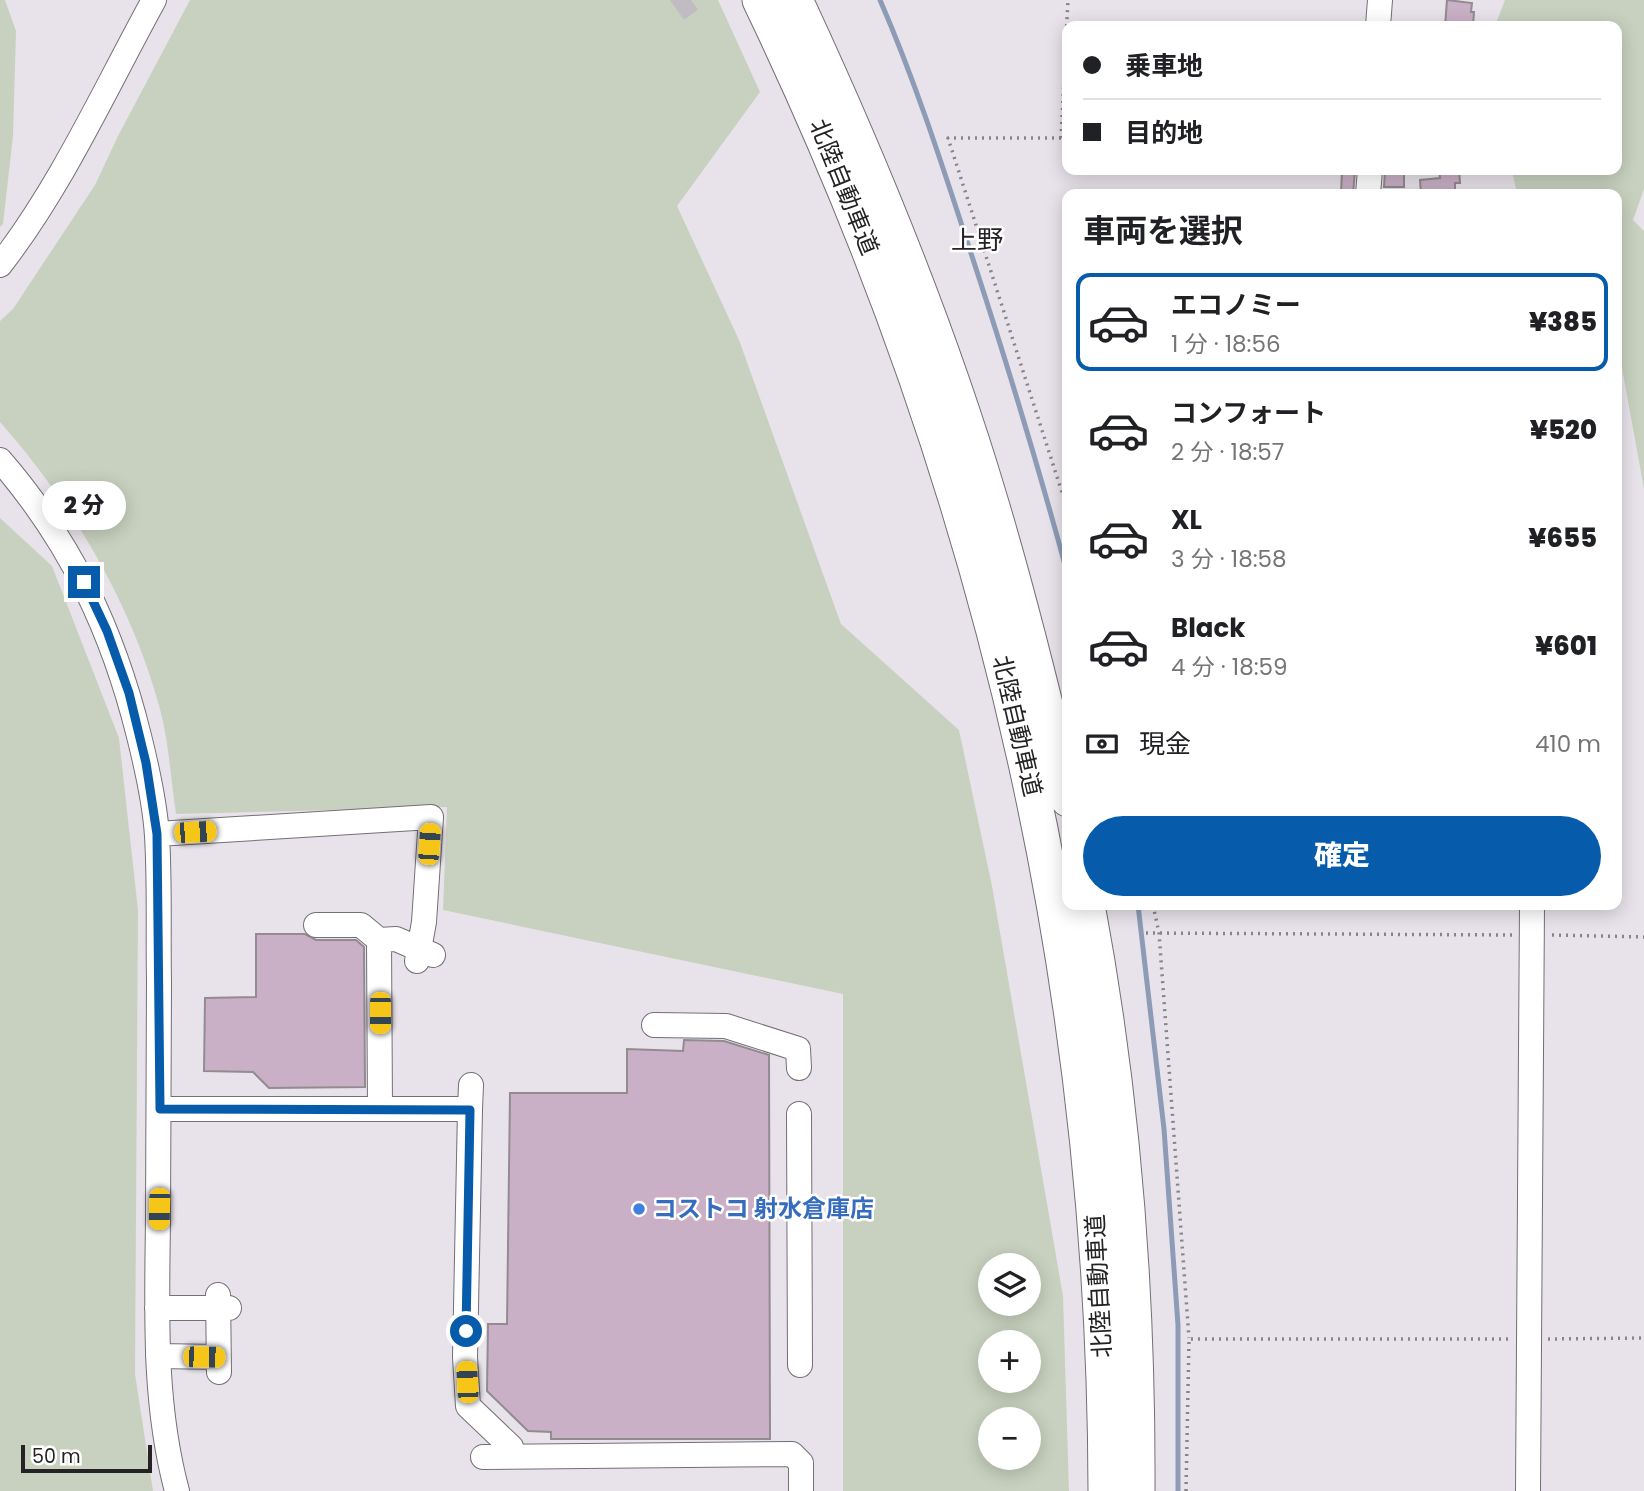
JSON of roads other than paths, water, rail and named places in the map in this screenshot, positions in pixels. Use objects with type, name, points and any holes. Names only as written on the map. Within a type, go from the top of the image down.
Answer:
[{"type":"highway","name":"北陸自動車道","points":[[760,0],[849,195],[928,405],[985,593],[1014,705],[1058,917],[1075,1026],[1096,1231],[1103,1350],[1106,1491]]},
{"type":"highway","name":"北陸自動車道","points":[[795,0],[878,183],[946,366],[989,497],[1062,774]]},
{"type":"highway","points":[[802,0],[851,107],[878,183]]},
{"type":"highway","name":"北陸自動車道","points":[[1088,910],[1105,1021],[1126,1216],[1134,1336],[1137,1491]]},
{"type":"street","points":[[0,265],[22,237],[45,200],[154,0]]},
{"type":"street","points":[[1378,21],[1380,0]]},
{"type":"street","points":[[0,460],[54,531],[84,582],[107,631],[129,693],[146,763],[157,834],[160,1109],[158,1356],[163,1424],[177,1491]]},
{"type":"street","points":[[157,834],[431,817],[423,955],[396,939],[379,940],[361,925],[316,925]]},
{"type":"street","points":[[1528,1491],[1532,910]]},
{"type":"street","points":[[379,940],[380,1109]]},
{"type":"street","points":[[654,1025],[726,1026],[797,1049],[799,1068]]},
{"type":"street","points":[[160,1109],[380,1109],[470,1097],[465,1357],[468,1406],[511,1447],[511,1456]]},
{"type":"street","points":[[799,1114],[800,1365]]},
{"type":"street","points":[[157,1308],[222,1304],[218,1364],[158,1356]]},
{"type":"street","points":[[483,1457],[792,1454],[801,1464],[801,1491]]},
{"type":"waterway","points":[[880,0],[925,116],[979,277],[1062,554]]},
{"type":"waterway","points":[[1139,910],[1164,1129],[1178,1325],[1178,1491]]},
{"type":"tunnel","points":[[677,10],[691,0]]},
{"type":"place","name":"コストコ 射水倉庫店","points":[[639,1209]]},
{"type":"district","name":"上野","points":[[977,240]]}]
